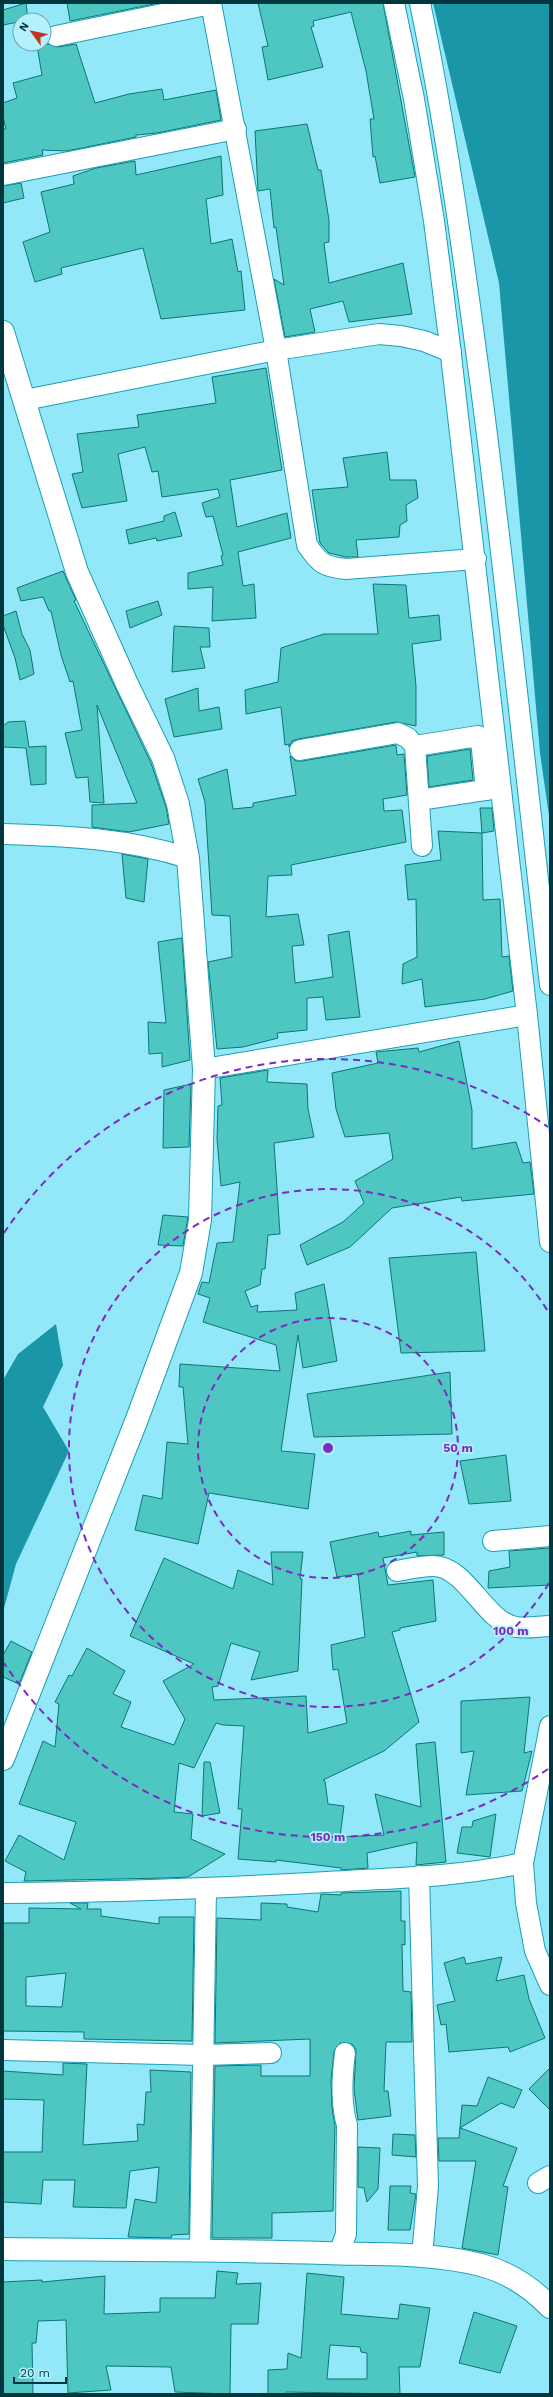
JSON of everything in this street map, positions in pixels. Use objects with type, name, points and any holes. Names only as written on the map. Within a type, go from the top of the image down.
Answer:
[{"type":"highway","points":[[3,332],[25,400],[45,474],[78,572],[127,684],[163,758],[178,804],[188,858],[204,1069],[200,1220],[191,1273],[137,1419],[3,1759]]},
{"type":"highway","points":[[3,2249],[200,2249],[422,2257],[481,2265],[505,2274],[547,2297]]},
{"type":"street","points":[[56,36],[211,4],[236,129],[276,350],[307,545],[318,561],[331,567],[346,569],[476,559]]},
{"type":"street","points":[[550,985],[499,533],[468,284],[440,98],[421,6],[395,9],[414,99],[433,214],[451,352],[476,559],[489,743],[527,1015],[550,1242]]},
{"type":"street","points":[[3,175],[236,129]]},
{"type":"street","points":[[25,400],[276,350],[379,334],[400,336],[424,341],[451,352]]},
{"type":"street","points":[[300,750],[398,733],[408,738],[415,746],[422,846]]},
{"type":"street","points":[[415,746],[473,736],[489,743]]},
{"type":"street","points":[[419,800],[496,792],[528,793]]},
{"type":"street","points":[[3,834],[90,837],[162,850],[188,858]]},
{"type":"street","points":[[204,1069],[527,1015]]},
{"type":"street","points":[[493,1541],[550,1536]]},
{"type":"street","points":[[397,1571],[434,1566],[448,1570],[458,1575],[469,1589],[500,1619],[516,1627],[550,1626]]},
{"type":"street","points":[[550,1726],[523,1863],[526,1903],[535,1951],[550,1985]]},
{"type":"street","points":[[3,1893],[206,1889],[464,1874],[523,1863]]},
{"type":"street","points":[[419,1876],[428,2186],[422,2257]]},
{"type":"street","points":[[200,2249],[202,2054],[206,1889]]},
{"type":"street","points":[[3,2050],[202,2054],[271,2053]]},
{"type":"street","points":[[338,2254],[346,2234],[347,2125],[344,2114],[342,2073],[345,2053]]},
{"type":"water","points":[[433,3],[550,3],[550,823],[540,753],[499,283]]},
{"type":"water","points":[[56,1324],[63,1365],[43,1407],[69,1451],[16,1564],[3,1612],[3,1380],[18,1354]]},
{"type":"building","points":[[26,3],[27,12],[12,12],[12,23],[3,25],[3,10]]},
{"type":"building","points":[[67,3],[159,3],[70,21]]},
{"type":"building","points":[[258,3],[383,3],[415,177],[380,183],[375,156],[373,157],[370,119],[374,119],[366,71],[351,12],[313,21],[314,26],[311,27],[323,67],[268,80],[262,47],[268,46]]},
{"type":"building","points":[[76,44],[95,103],[129,94],[162,89],[164,100],[216,90],[221,120],[157,133],[136,135],[136,137],[67,151],[42,150],[43,155],[3,163],[3,129],[6,129],[3,117],[3,103],[17,98],[13,83],[42,75],[38,52],[52,52],[52,45],[58,47]]},
{"type":"building","points":[[307,124],[318,170],[321,170],[329,220],[329,242],[324,243],[329,283],[403,263],[412,314],[349,322],[343,301],[310,309],[315,332],[285,337],[274,279],[284,285],[276,227],[274,228],[270,189],[258,191],[255,131]]},
{"type":"building","points":[[221,156],[223,195],[206,199],[211,244],[232,239],[238,272],[241,271],[245,310],[161,319],[143,248],[61,268],[62,274],[35,282],[23,242],[50,232],[41,192],[74,184],[73,176],[96,168],[135,161],[136,175]]},
{"type":"building","points":[[21,183],[24,198],[3,203],[3,186]]},
{"type":"building","points":[[266,368],[282,470],[230,480],[237,527],[287,513],[291,538],[238,552],[243,586],[254,584],[256,618],[212,621],[213,587],[188,589],[188,573],[223,565],[221,556],[223,555],[213,516],[206,517],[202,503],[220,497],[218,489],[162,497],[158,471],[152,472],[145,447],[118,454],[127,501],[82,508],[72,474],[83,472],[77,434],[139,427],[137,415],[216,403],[212,377]]},
{"type":"building","points":[[387,452],[390,480],[416,480],[418,498],[406,505],[407,521],[400,525],[399,537],[356,540],[358,557],[346,557],[329,553],[320,543],[312,490],[348,487],[343,458]]},
{"type":"building","points":[[175,512],[182,536],[157,541],[156,538],[129,544],[126,530],[164,521],[164,516]]},
{"type":"building","points":[[63,571],[76,600],[74,601],[151,763],[166,807],[169,824],[129,832],[92,827],[92,805],[137,803],[97,705],[104,803],[90,802],[88,777],[76,778],[65,733],[82,730],[73,681],[70,682],[61,655],[51,611],[49,611],[43,597],[21,601],[17,588]]},
{"type":"building","points":[[373,584],[406,585],[409,618],[439,615],[441,640],[412,644],[416,686],[416,726],[396,722],[298,739],[292,741],[289,747],[289,744],[285,745],[281,707],[246,714],[245,690],[278,682],[281,648],[324,634],[378,634]]},
{"type":"building","points":[[158,601],[162,615],[130,628],[126,611]]},
{"type":"building","points":[[16,611],[22,634],[30,650],[34,674],[20,680],[15,658],[3,625],[3,616]]},
{"type":"building","points":[[174,626],[209,628],[210,647],[200,647],[205,668],[172,672]]},
{"type":"building","points":[[198,688],[199,711],[219,707],[222,729],[174,737],[165,699]]},
{"type":"building","points":[[25,721],[29,747],[46,746],[46,784],[31,785],[26,748],[3,747],[3,726],[8,722]]},
{"type":"building","points":[[396,745],[397,755],[404,754],[407,795],[383,799],[384,811],[402,810],[406,842],[291,865],[292,875],[268,876],[266,917],[298,914],[304,945],[292,946],[295,983],[333,977],[328,935],[349,931],[360,1017],[326,1020],[323,997],[307,998],[307,1030],[277,1033],[278,1038],[243,1047],[217,1049],[208,962],[232,957],[230,916],[212,915],[205,802],[198,779],[227,769],[233,809],[253,807],[253,803],[296,795],[290,756],[296,761],[302,761]]},
{"type":"building","points":[[470,749],[473,780],[429,787],[427,756]]},
{"type":"building","points":[[480,808],[492,808],[494,831],[482,833]]},
{"type":"building","points":[[438,831],[482,833],[483,900],[500,899],[502,957],[509,956],[513,991],[485,999],[425,1007],[422,979],[402,984],[403,964],[417,957],[416,899],[408,900],[405,865],[441,860]]},
{"type":"building","points":[[122,854],[148,859],[144,902],[126,898]]},
{"type":"building","points":[[182,938],[190,1060],[162,1067],[162,1053],[149,1054],[148,1022],[166,1023],[158,942]]},
{"type":"building","points":[[459,1041],[472,1110],[472,1149],[516,1142],[523,1163],[530,1162],[534,1194],[462,1201],[461,1197],[392,1208],[350,1247],[307,1265],[300,1245],[343,1222],[364,1203],[355,1181],[393,1159],[389,1133],[345,1137],[336,1109],[332,1073],[378,1063],[376,1052],[418,1048],[419,1052]]},
{"type":"building","points":[[268,1070],[267,1082],[307,1084],[308,1109],[314,1137],[274,1143],[280,1234],[268,1235],[265,1269],[262,1269],[260,1285],[245,1291],[251,1307],[258,1305],[257,1312],[297,1310],[295,1293],[324,1284],[337,1361],[303,1368],[298,1335],[281,1451],[315,1454],[308,1509],[209,1493],[198,1544],[135,1530],[143,1495],[162,1499],[167,1442],[188,1444],[183,1387],[179,1387],[180,1364],[280,1371],[276,1345],[203,1322],[210,1298],[198,1294],[202,1282],[209,1283],[217,1243],[233,1242],[240,1182],[221,1186],[217,1139],[218,1106],[222,1105],[220,1078]]},
{"type":"building","points":[[191,1084],[189,1147],[163,1148],[164,1090]]},
{"type":"building","points":[[163,1215],[188,1217],[183,1246],[158,1245]]},
{"type":"building","points":[[476,1252],[485,1351],[401,1353],[389,1258]]},
{"type":"building","points":[[450,1372],[452,1434],[314,1437],[307,1394]]},
{"type":"building","points":[[506,1455],[511,1501],[469,1504],[460,1461]]},
{"type":"building","points":[[411,1531],[411,1535],[444,1532],[444,1555],[417,1556],[417,1552],[383,1558],[388,1585],[433,1580],[436,1621],[400,1628],[400,1630],[392,1632],[419,1722],[384,1751],[323,1780],[325,1781],[328,1804],[344,1806],[340,1837],[384,1835],[375,1794],[421,1807],[416,1744],[435,1742],[446,1862],[416,1865],[417,1842],[367,1853],[368,1868],[341,1870],[341,1868],[276,1860],[276,1862],[238,1859],[242,1809],[238,1809],[244,1726],[223,1725],[216,1723],[194,1768],[179,1763],[174,1812],[193,1814],[191,1839],[225,1854],[188,1877],[165,1878],[24,1881],[26,1872],[5,1861],[19,1835],[64,1860],[76,1822],[19,1804],[43,1741],[55,1747],[59,1704],[55,1702],[69,1675],[72,1676],[87,1648],[125,1671],[113,1694],[131,1702],[121,1727],[174,1745],[185,1719],[163,1681],[194,1664],[130,1636],[164,1558],[233,1589],[238,1570],[273,1585],[271,1552],[303,1552],[300,1579],[302,1579],[298,1671],[251,1680],[260,1652],[231,1643],[218,1686],[212,1687],[214,1700],[306,1696],[308,1733],[347,1723],[338,1669],[333,1670],[331,1645],[365,1637],[358,1574],[337,1577],[330,1542],[378,1532],[379,1537]]},
{"type":"building","points":[[550,1548],[550,1585],[488,1588],[489,1571],[510,1567],[509,1551]]},
{"type":"building","points":[[11,1641],[32,1652],[19,1684],[3,1677],[3,1655]]},
{"type":"building","points":[[530,1697],[524,1753],[532,1751],[522,1791],[466,1795],[474,1751],[461,1753],[461,1701]]},
{"type":"building","points":[[204,1762],[210,1762],[220,1813],[202,1816]]},
{"type":"building","points":[[496,1814],[490,1857],[457,1853],[462,1827],[472,1827],[473,1821]]},
{"type":"building","points":[[401,1891],[401,1921],[405,1921],[405,1945],[402,1944],[403,1991],[411,1992],[412,2042],[386,2042],[384,2091],[388,2091],[391,2116],[358,2120],[354,2089],[356,2049],[352,2044],[340,2043],[334,2052],[331,2080],[332,2108],[335,2126],[333,2211],[272,2213],[272,2238],[212,2238],[215,2066],[261,2065],[261,2076],[310,2076],[310,2039],[215,2043],[217,1918],[261,1920],[261,1903],[287,1904],[287,1907],[318,1912],[321,1894],[341,1895],[341,1893]]},
{"type":"building","points":[[70,1903],[88,1903],[87,1909],[101,1909],[101,1916],[159,1924],[159,1917],[194,1917],[192,2041],[84,2039],[84,2032],[3,2031],[3,1923],[29,1923],[29,1908],[81,1909]],"holes":[[[66,1973],[62,2007],[26,2006],[26,1977]]]},
{"type":"building","points":[[464,1957],[466,1964],[502,1957],[496,1981],[524,1975],[529,1999],[545,2038],[510,2052],[508,2047],[449,2052],[446,2024],[441,2025],[437,2005],[455,2001],[444,1963]]},
{"type":"building","points":[[63,2063],[87,2064],[83,2145],[138,2141],[137,2124],[144,2125],[146,2092],[151,2092],[150,2070],[191,2072],[189,2234],[172,2235],[171,2238],[128,2237],[135,2199],[156,2203],[159,2167],[130,2171],[126,2208],[73,2207],[75,2180],[43,2180],[41,2204],[3,2202],[3,2152],[42,2152],[44,2100],[3,2099],[3,2071],[63,2075]]},
{"type":"building","points":[[550,2068],[550,2110],[529,2089]]},
{"type":"building","points":[[488,2077],[522,2090],[514,2108],[501,2103],[460,2128],[517,2148],[503,2186],[508,2187],[498,2255],[462,2248],[476,2161],[439,2161],[438,2138],[459,2138],[462,2105],[477,2106]]},
{"type":"building","points":[[393,2134],[415,2135],[416,2157],[392,2155]]},
{"type":"building","points":[[358,2147],[380,2148],[378,2189],[367,2202],[364,2188],[358,2187]]},
{"type":"building","points":[[390,2186],[411,2186],[410,2193],[416,2194],[410,2230],[388,2230]]},
{"type":"building","points":[[217,2271],[238,2273],[236,2284],[261,2283],[258,2324],[231,2324],[230,2394],[175,2392],[171,2367],[106,2366],[111,2390],[68,2393],[66,2320],[38,2321],[36,2343],[32,2343],[33,2394],[3,2394],[3,2282],[42,2280],[42,2282],[105,2276],[104,2314],[160,2312],[160,2298],[215,2298]]},
{"type":"building","points":[[307,2273],[344,2277],[341,2314],[398,2319],[400,2304],[430,2308],[420,2367],[399,2367],[400,2394],[286,2392],[286,2394],[268,2394],[268,2370],[287,2369],[288,2353],[301,2358]],"holes":[[[330,2345],[360,2347],[361,2352],[367,2353],[367,2379],[327,2379]]]},
{"type":"building","points":[[474,2312],[517,2326],[500,2373],[459,2363]]}]
